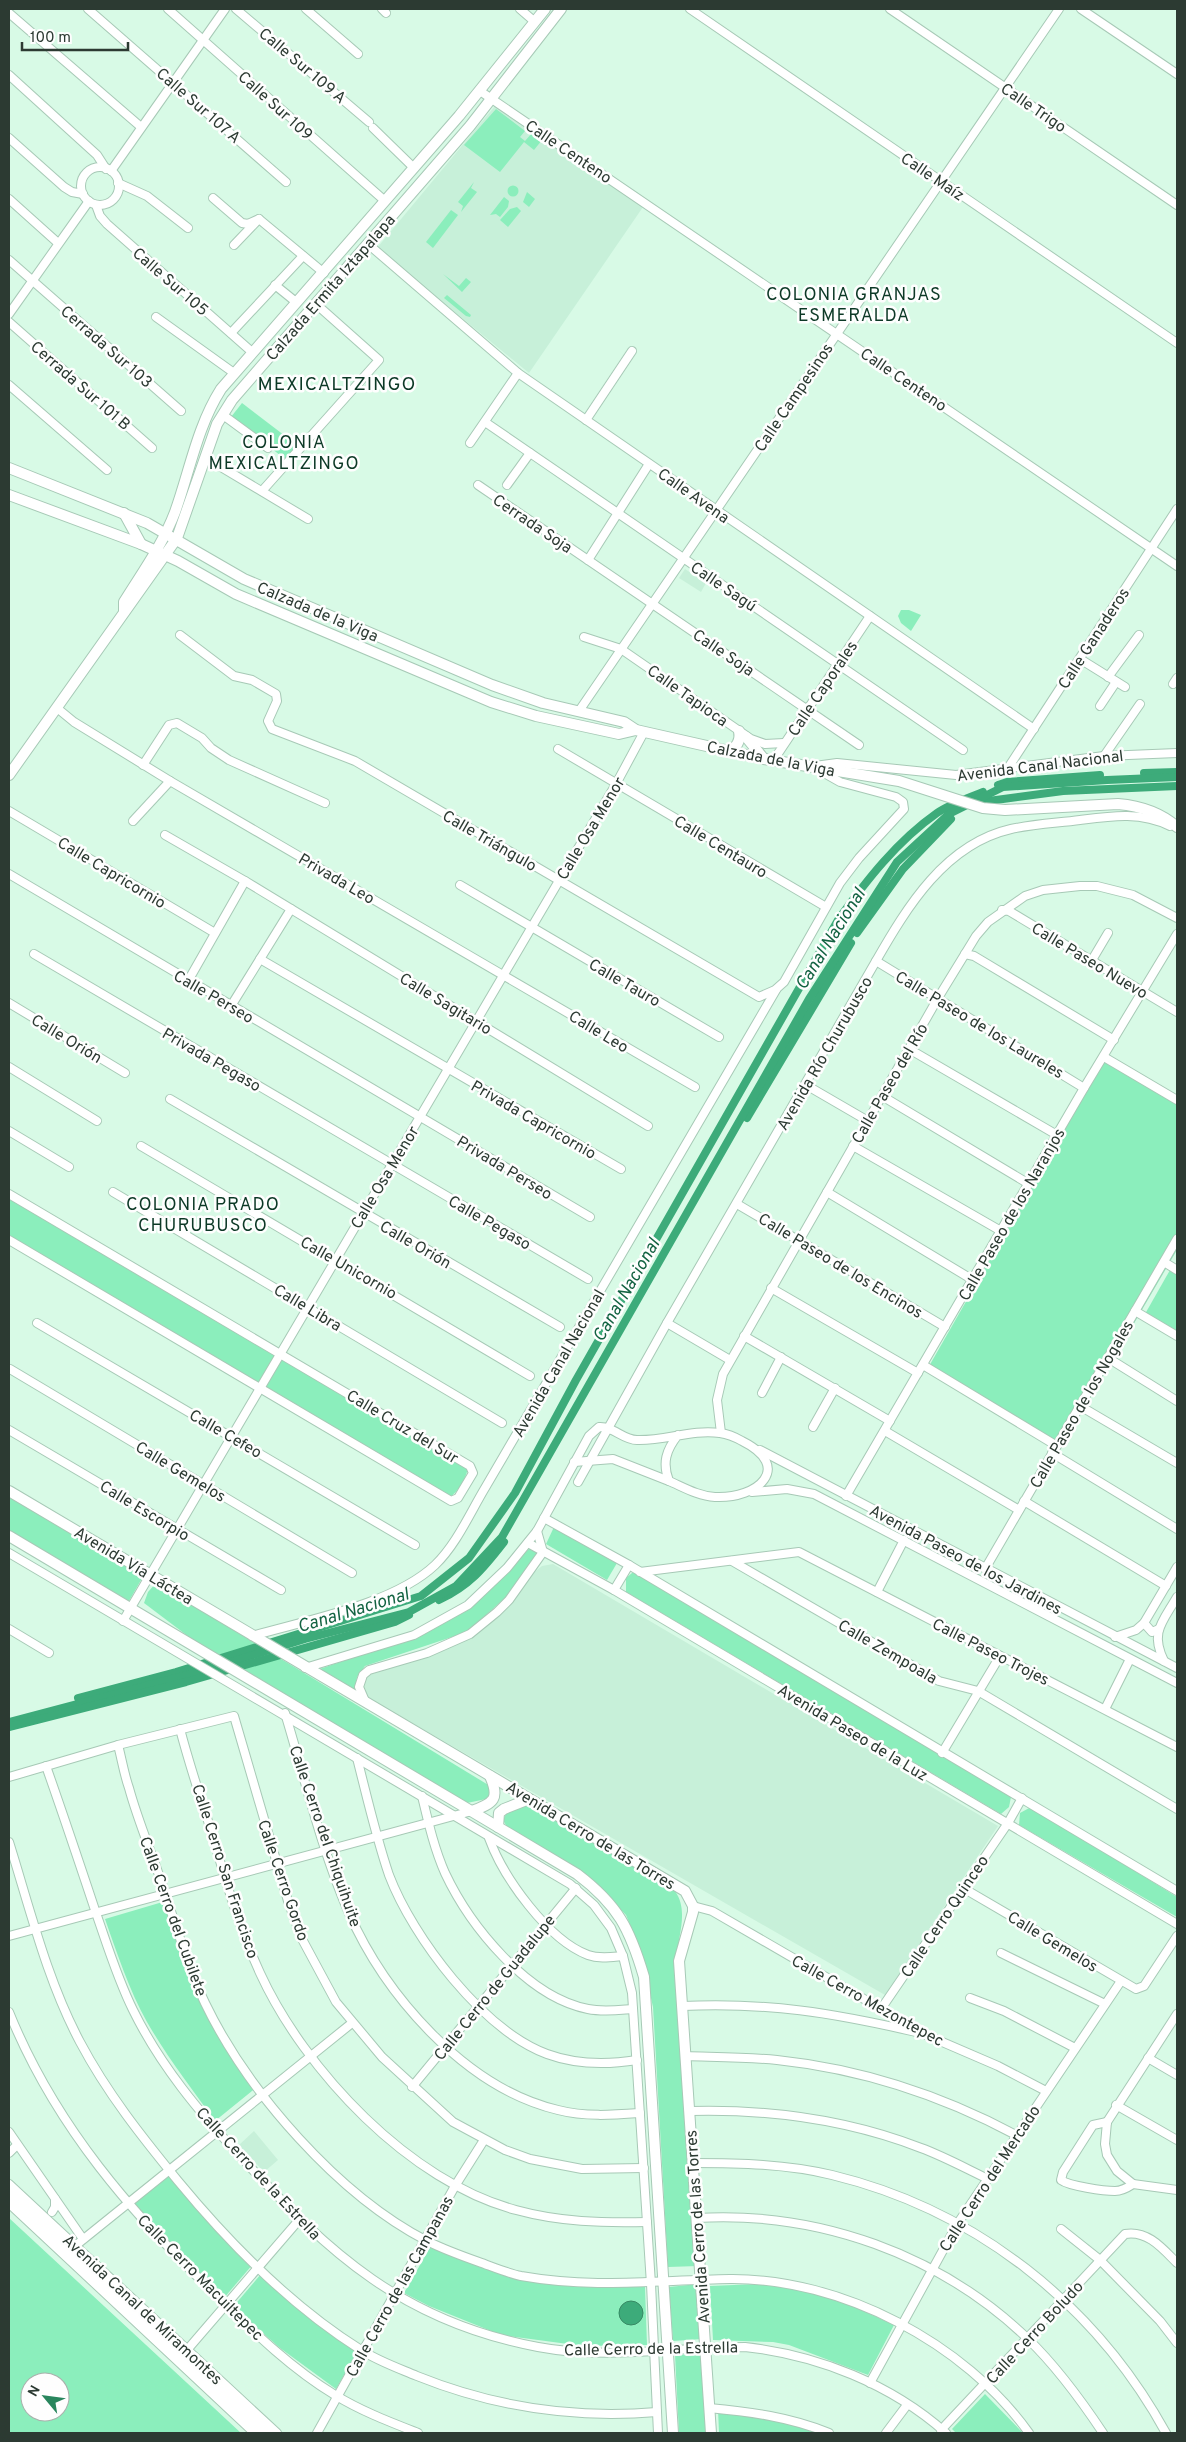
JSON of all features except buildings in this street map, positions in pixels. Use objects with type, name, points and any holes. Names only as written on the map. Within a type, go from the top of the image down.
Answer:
[{"type":"main road","name":"Calzada Ermita Iztapalapa","points":[[161,553],[166,532],[209,409],[252,352],[459,116],[545,9]]},
{"type":"main road","name":"Calzada Ermita Iztapalapa","points":[[9,774],[123,615],[161,553],[177,538],[223,415],[232,400],[470,126],[561,9]]},
{"type":"main road","points":[[501,65],[512,73]]},
{"type":"main road","points":[[459,116],[470,126]]},
{"type":"main road","name":"Calzada de la Viga","points":[[9,468],[124,513],[166,532],[244,579],[295,602],[492,685],[530,699],[624,722],[640,731],[727,751],[768,760],[882,777],[906,783],[973,806],[1005,810],[1118,804],[1136,805],[1167,818],[1177,828]]},
{"type":"main road","name":"Calzada de la Viga","points":[[9,494],[161,553],[236,594],[512,710],[619,734],[640,731]]},
{"type":"main road","points":[[174,512],[179,518],[187,515]]},
{"type":"main road","points":[[124,513],[140,544]]},
{"type":"main road","points":[[288,617],[295,602]]},
{"type":"main road","points":[[727,751],[734,748],[743,734],[768,760]]},
{"type":"main road","name":"Avenida Vía Láctea","points":[[9,1491],[255,1638]]},
{"type":"main road","points":[[9,1536],[498,1826],[589,1883],[622,1917],[636,1950],[644,1977],[673,2433]]},
{"type":"main road","name":"Avenida Cerro de las Torres","points":[[255,1638],[685,1891],[693,1906],[693,1912],[680,1961],[682,2006],[711,2433]]},
{"type":"main road","points":[[472,1811],[491,1803],[495,1797],[495,1788],[490,1776]]},
{"type":"main road","points":[[498,1826],[499,1813],[504,1808],[529,1799]]},
{"type":"main road","name":"Avenida Canal de Miramontes","points":[[9,2192],[267,2433]]},
{"type":"main road","name":"Avenida Canal de Miramontes","points":[[9,2202],[256,2433]]},
{"type":"street","name":"Calle Sur 107 A","points":[[88,9],[286,182]]},
{"type":"street","name":"Calle Sur 109","points":[[168,9],[385,202]]},
{"type":"street","points":[[109,170],[225,9]]},
{"type":"street","name":"Calle Sur 109 A","points":[[236,9],[371,125],[414,168]]},
{"type":"street","points":[[306,9],[358,54]]},
{"type":"street","points":[[520,9],[535,22]]},
{"type":"street","name":"Calle Maíz","points":[[690,9],[1177,343]]},
{"type":"street","name":"Calle Trigo","points":[[890,9],[1177,205]]},
{"type":"street","name":"Calle Campesinos","points":[[579,711],[1059,9]]},
{"type":"street","points":[[1081,9],[1177,74]]},
{"type":"street","points":[[9,12],[141,127]]},
{"type":"street","points":[[9,75],[97,155],[118,183],[147,196],[188,228]]},
{"type":"street","name":"Calle Centeno","points":[[480,91],[1177,566]]},
{"type":"street","points":[[9,138],[64,187],[72,192],[83,194],[92,203],[103,205],[115,197],[118,183]]},
{"type":"street","points":[[83,194],[82,180],[86,173],[99,168],[109,170]]},
{"type":"street","points":[[213,198],[242,222],[248,224],[259,219]]},
{"type":"street","points":[[9,199],[58,243]]},
{"type":"street","points":[[9,314],[58,243],[92,203]]},
{"type":"street","name":"Calle Sur 105","points":[[92,203],[107,224],[252,352]]},
{"type":"street","points":[[234,245],[259,219]]},
{"type":"street","points":[[259,219],[324,272]]},
{"type":"street","name":"Calle Avena","points":[[368,244],[518,374],[1034,729]]},
{"type":"street","points":[[230,333],[303,256]]},
{"type":"street","name":"Cerrada Sur 103","points":[[9,260],[181,411]]},
{"type":"street","points":[[276,285],[296,302]]},
{"type":"street","points":[[262,491],[379,360],[316,304]]},
{"type":"street","points":[[156,317],[234,374]]},
{"type":"street","name":"Cerrada Sur 101 B","points":[[9,322],[152,448]]},
{"type":"street","points":[[586,420],[632,351]]},
{"type":"street","points":[[470,443],[518,374]]},
{"type":"street","points":[[9,385],[107,470]]},
{"type":"street","points":[[223,415],[268,448]]},
{"type":"street","name":"Calle Sagú","points":[[485,422],[963,750]]},
{"type":"street","points":[[508,485],[530,453]]},
{"type":"street","points":[[206,458],[308,519]]},
{"type":"street","points":[[588,560],[649,464]]},
{"type":"street","name":"Cerrada Soja","points":[[478,485],[588,560]]},
{"type":"street","name":"Calle Ganaderos","points":[[1008,768],[1177,508]]},
{"type":"street","name":"Calle Soja","points":[[588,560],[859,744]]},
{"type":"street","name":"Calle Caporales","points":[[768,760],[784,743],[870,616]]},
{"type":"street","name":"Calle Triángulo","points":[[180,635],[234,676],[252,680],[276,694],[277,701],[268,720],[268,725],[272,730],[355,761],[759,997],[777,988]]},
{"type":"street","points":[[1108,677],[1139,635]]},
{"type":"street","name":"Calle Tapioca","points":[[584,637],[621,649],[743,734],[766,744],[784,743]]},
{"type":"street","points":[[1080,659],[1125,688]]},
{"type":"street","points":[[1100,706],[1116,682]]},
{"type":"street","points":[[1104,756],[1140,704]]},
{"type":"street","name":"Privada Leo","points":[[57,708],[74,722],[143,765],[504,974]]},
{"type":"street","points":[[143,765],[168,725],[178,724],[202,738],[211,748],[229,760],[325,803]]},
{"type":"street","name":"Calle Osa Menor","points":[[123,1621],[616,784],[640,731]]},
{"type":"street","name":"Calle Centauro","points":[[558,750],[826,908]]},
{"type":"street","name":"Avenida Canal Nacional","points":[[813,767],[838,763],[956,775],[1104,756],[1177,753]]},
{"type":"street","name":"Avenida Canal Nacional","points":[[255,1638],[384,1597],[412,1584],[436,1564],[458,1533],[777,988],[788,976],[826,908],[859,858],[902,813],[904,807],[901,800],[840,782],[813,767]]},
{"type":"street","points":[[133,821],[170,781]]},
{"type":"street","name":"Calle Capricornio","points":[[9,811],[215,933]]},
{"type":"street","name":"Avenida Río Churubusco","points":[[578,1482],[667,1322],[806,1085],[898,922],[928,884],[951,860],[982,839],[1011,829],[1111,816],[1144,816],[1177,828]]},
{"type":"street","name":"Calle Sagitario","points":[[164,835],[245,881],[648,1126]]},
{"type":"street","name":"Calle Perseo","points":[[9,874],[420,1116]]},
{"type":"street","points":[[188,981],[245,881]]},
{"type":"street","name":"Calle Tauro","points":[[460,886],[720,1037]]},
{"type":"street","name":"Calle Paseo del Río","points":[[721,1433],[718,1388],[730,1360],[938,998],[965,954],[988,922],[1002,910],[1025,896],[1043,890],[1061,887],[1097,886],[1133,895],[1177,918]]},
{"type":"street","points":[[231,1006],[291,909]]},
{"type":"street","name":"Calle Paseo Nuevo","points":[[1002,910],[1009,911],[1177,1012]]},
{"type":"street","points":[[1092,960],[1108,933]]},
{"type":"street","name":"Calle Paseo de los Naranjos","points":[[846,1496],[1084,1088],[1177,934]]},
{"type":"street","name":"Privada Pegaso","points":[[34,954],[391,1165]]},
{"type":"street","points":[[965,954],[974,956],[1114,1040]]},
{"type":"street","points":[[260,959],[448,1069]]},
{"type":"street","name":"Calle Paseo de los Laureles","points":[[876,961],[1084,1088]]},
{"type":"street","name":"Calle Leo","points":[[504,974],[695,1087]]},
{"type":"street","name":"Calle Orión","points":[[9,1003],[125,1073]]},
{"type":"street","points":[[909,1048],[1057,1135]]},
{"type":"street","points":[[1104,1057],[1177,1100]]},
{"type":"street","points":[[9,1068],[97,1121]]},
{"type":"street","name":"Privada Capricornio","points":[[448,1069],[620,1169]]},
{"type":"street","points":[[806,1085],[868,1121]]},
{"type":"street","points":[[882,1096],[1028,1184]]},
{"type":"street","name":"Calle Orión","points":[[170,1099],[362,1213],[560,1327]]},
{"type":"street","name":"Privada Perseo","points":[[420,1116],[590,1217]]},
{"type":"street","points":[[9,1131],[69,1167]]},
{"type":"street","name":"Calle Unicornio","points":[[141,1146],[530,1376]]},
{"type":"street","points":[[853,1146],[1001,1231]]},
{"type":"street","name":"Calle Pegaso","points":[[391,1165],[588,1279]]},
{"type":"street","name":"Calle Libra","points":[[113,1192],[502,1423]]},
{"type":"street","points":[[826,1192],[973,1280]]},
{"type":"street","name":"Calle Cruz del Sur","points":[[9,1194],[470,1466],[473,1472],[458,1498],[450,1501],[9,1240]]},
{"type":"street","name":"Calle Paseo de los Encinos","points":[[737,1204],[945,1326]]},
{"type":"street","name":"Calle Paseo de los Nogales","points":[[985,1569],[1177,1239]]},
{"type":"street","points":[[1164,1262],[1177,1270]]},
{"type":"street","points":[[771,1288],[918,1373]]},
{"type":"street","points":[[1135,1311],[1177,1336]]},
{"type":"street","points":[[667,1322],[730,1360]]},
{"type":"street","name":"Calle Cefeo","points":[[37,1323],[415,1545]]},
{"type":"street","points":[[744,1336],[890,1421]]},
{"type":"street","points":[[762,1393],[781,1357]]},
{"type":"street","points":[[1108,1358],[1177,1401]]},
{"type":"street","points":[[923,1365],[1057,1446]]},
{"type":"street","name":"Calle Gemelos","points":[[10,1369],[352,1573]]},
{"type":"street","points":[[813,1427],[835,1388]]},
{"type":"street","points":[[1080,1406],[1177,1463]]},
{"type":"street","points":[[305,1668],[373,1648],[432,1626],[468,1605],[507,1568],[537,1531],[574,1462],[594,1430],[598,1427],[608,1428],[636,1440],[690,1432],[721,1433],[755,1447],[765,1459],[767,1473],[760,1485],[750,1493],[715,1497],[698,1494],[613,1459],[574,1462]]},
{"type":"street","name":"Calle Escorpio","points":[[9,1430],[281,1590]]},
{"type":"street","points":[[884,1431],[1019,1510]]},
{"type":"street","points":[[668,1481],[664,1469],[666,1454],[678,1435]]},
{"type":"street","name":"Avenida Paseo de los Jardines","points":[[755,1447],[1177,1668]]},
{"type":"street","points":[[1052,1454],[1177,1529]]},
{"type":"street","name":"Avenida Paseo de los Jardines","points":[[750,1493],[787,1489],[808,1492],[904,1540],[1177,1683]]},
{"type":"street","points":[[1024,1501],[1166,1586]]},
{"type":"street","name":"Avenida Paseo de la Luz","points":[[544,1518],[629,1565],[942,1753],[1022,1798],[1177,1891]]},
{"type":"street","points":[[366,1703],[359,1687],[364,1675],[369,1670],[427,1653],[470,1634],[509,1600],[543,1552],[537,1531]]},
{"type":"street","points":[[877,1592],[904,1540]]},
{"type":"street","name":"Avenida Paseo de la Luz","points":[[528,1542],[614,1590],[1177,1924]]},
{"type":"street","name":"Calle Paseo Trojes","points":[[732,1561],[791,1551],[805,1554],[1177,1747]]},
{"type":"street","points":[[9,1552],[123,1621],[285,1713],[489,1838],[576,1888],[594,1905],[611,1928],[623,1956],[634,2009],[658,2433]]},
{"type":"street","points":[[640,1572],[732,1561]]},
{"type":"street","name":"Calle Zempoala","points":[[732,1561],[939,1681],[978,1692],[1177,1809]]},
{"type":"street","points":[[614,1590],[629,1565]]},
{"type":"street","points":[[1115,1637],[1136,1630],[1144,1623],[1177,1567]]},
{"type":"street","points":[[1164,1662],[1156,1641],[1159,1629],[1177,1597]]},
{"type":"street","points":[[1039,1610],[1045,1599]]},
{"type":"street","points":[[1064,1624],[1070,1613]]},
{"type":"street","points":[[1144,1623],[1152,1632],[1159,1629]]},
{"type":"street","points":[[9,1629],[49,1653]]},
{"type":"street","points":[[942,1753],[1000,1656]]},
{"type":"street","points":[[1105,1709],[1130,1659]]},
{"type":"street","name":"Calle Cerro del Chiquihuite","points":[[285,1713],[327,1850],[348,1910],[376,1965],[409,2008],[446,2046],[484,2077],[532,2102],[584,2115],[640,2113]]},
{"type":"street","name":"Calle Cerro Gordo","points":[[180,1729],[234,1716],[276,1864],[302,1939],[336,2002],[352,2023],[412,2087],[452,2122],[484,2140],[530,2159],[582,2169],[644,2168]]},
{"type":"street","points":[[9,1777],[180,1729]]},
{"type":"street","name":"Calle Cerro San Francisco","points":[[180,1729],[242,1932],[261,1974],[286,2021],[311,2057],[338,2089],[394,2142],[421,2164],[454,2186],[516,2210],[568,2221],[603,2223],[647,2222]]},
{"type":"street","name":"Calle Cerro del Cubilete","points":[[118,1746],[128,1788],[166,1894],[184,1952],[205,2003],[229,2046],[284,2122],[336,2174],[376,2208],[424,2240],[518,2276],[586,2284],[760,2281],[815,2290],[860,2305],[930,2341],[985,2384],[1015,2414],[1029,2433]]},
{"type":"street","points":[[358,1758],[377,1837],[390,1877],[426,1945],[454,1981],[479,2006],[520,2040],[545,2054],[568,2061],[589,2064],[637,2060]]},
{"type":"street","name":"Calle Cerro de la Estrella","points":[[46,1766],[112,1962],[132,2009],[149,2040],[186,2095],[218,2132],[299,2220],[353,2266],[394,2295],[484,2336],[540,2348],[582,2352],[745,2347],[789,2354],[846,2371],[907,2405],[944,2431]]},
{"type":"street","points":[[422,1796],[436,1850],[455,1892],[480,1929],[513,1965],[536,1985],[567,2002],[602,2011],[634,2009]]},
{"type":"street","name":"Calle Cerro Quinceo","points":[[881,2009],[1008,1823],[1022,1798]]},
{"type":"street","points":[[9,1936],[472,1811]]},
{"type":"street","points":[[489,1838],[505,1872],[546,1924],[576,1950],[601,1958],[623,1956]]},
{"type":"street","points":[[9,1842],[36,1929],[66,2014],[80,2043],[131,2123],[211,2221],[309,2313],[362,2351],[441,2385],[522,2408],[617,2416],[657,2412]]},
{"type":"street","name":"Calle Cerro de Guadalupe","points":[[412,2087],[576,1888]]},
{"type":"street","name":"Calle Gemelos","points":[[963,1888],[1136,1989],[1144,1986],[1177,1936]]},
{"type":"street","name":"Calle Cerro Mezontepec","points":[[693,1906],[712,1912],[926,2035],[998,2066],[1046,2091]]},
{"type":"street","points":[[1001,1953],[1105,2004]]},
{"type":"street","name":"Calle Cerro del Mercado","points":[[870,2383],[958,2223],[986,2178],[1121,1981]]},
{"type":"street","points":[[970,1998],[1004,2011],[1075,2048]]},
{"type":"street","points":[[682,2006],[725,2004],[793,2008],[845,2016],[926,2035]]},
{"type":"street","name":"Calle Cerro Macuiltepec","points":[[9,2012],[38,2075],[98,2169],[176,2257],[272,2349],[337,2396],[382,2419],[418,2433]]},
{"type":"street","points":[[1177,2014],[1106,2122],[1105,2144],[1107,2155],[1116,2171],[1133,2184],[1177,2190]]},
{"type":"street","points":[[76,2246],[352,2023]]},
{"type":"street","points":[[686,2056],[777,2060],[894,2082],[952,2104],[1016,2135]]},
{"type":"street","points":[[1148,2058],[1177,2076]]},
{"type":"street","points":[[1116,2105],[1177,2140]]},
{"type":"street","points":[[690,2112],[740,2110],[840,2123],[882,2134],[922,2148],[986,2178]]},
{"type":"street","points":[[1106,2122],[1093,2125],[1063,2172],[1062,2180],[1069,2184],[1115,2191],[1126,2189],[1133,2184]]},
{"type":"street","points":[[9,2132],[16,2146],[83,2239]]},
{"type":"street","name":"Calle Cerro de las Campanas","points":[[317,2433],[454,2186],[484,2140]]},
{"type":"street","points":[[9,2153],[16,2146]]},
{"type":"street","points":[[693,2163],[744,2163],[830,2174],[906,2198],[958,2223],[1022,2263],[1064,2300],[1105,2342],[1130,2375],[1166,2433]]},
{"type":"street","name":"Avenida Canal de Miramontes","points":[[9,2184],[276,2433]]},
{"type":"street","points":[[52,2212],[56,2207],[55,2199]]},
{"type":"street","points":[[697,2218],[730,2216],[808,2226],[846,2234],[892,2250],[932,2269],[977,2298],[1028,2339],[1082,2401],[1104,2433]]},
{"type":"street","points":[[186,2350],[299,2220]]},
{"type":"street","points":[[1061,2230],[1100,2260],[1160,2321],[1177,2343]]},
{"type":"street","name":"Calle Cerro Boludo","points":[[944,2431],[985,2384],[1126,2234],[1141,2234],[1149,2237],[1177,2263]]},
{"type":"street","points":[[886,2433],[907,2405]]},
{"type":"street","points":[[709,2408],[762,2414],[796,2421],[829,2433]]},
{"type":"shaded area","points":[[495,106],[643,207],[529,373],[377,248]]},
{"type":"shaded area","points":[[496,109],[525,131],[520,137],[525,141],[532,133],[542,140],[534,150],[524,142],[500,172],[464,145]]},
{"type":"shaded area","points":[[474,182],[471,188],[477,192],[461,212],[463,206],[458,202]]},
{"type":"shaded area","points":[[513,185],[519,191],[513,197],[507,191]]},
{"type":"shaded area","points":[[527,192],[535,199],[529,207],[523,202]]},
{"type":"shaded area","points":[[504,197],[509,201],[508,207],[500,217],[496,214],[490,215]]},
{"type":"shaded area","points":[[517,207],[521,211],[508,227],[500,220],[510,209]]},
{"type":"shaded area","points":[[451,210],[458,215],[433,248],[426,242]]},
{"type":"shaded area","points":[[443,274],[459,286],[466,278],[471,282],[462,292]]},
{"type":"shaded area","points":[[447,295],[471,315],[470,317],[466,316],[444,298]]},
{"type":"shaded area","points":[[242,403],[297,445],[285,459],[231,417]]},
{"type":"shaded area","points":[[685,569],[706,583],[701,592],[679,578]]},
{"type":"shaded area","points":[[901,610],[909,610],[921,615],[911,631],[901,623],[898,616]]},
{"type":"shaded area","points":[[1107,1055],[1177,1096],[1177,1250],[1061,1448],[928,1368]]},
{"type":"shaded area","points":[[9,1197],[468,1467],[462,1484],[449,1498],[251,1383],[9,1235]]},
{"type":"shaded area","points":[[1170,1270],[1177,1274],[1177,1334],[1145,1314]]},
{"type":"shaded area","points":[[9,1495],[145,1573],[129,1601],[9,1531]]},
{"type":"shaded area","points":[[554,1527],[617,1563],[607,1580],[546,1544]]},
{"type":"shaded area","points":[[531,1547],[538,1552],[534,1562],[505,1598],[467,1632],[365,1666],[357,1677],[355,1693],[317,1670],[420,1634],[470,1606]]},
{"type":"shaded area","points":[[553,1564],[998,1826],[885,1995],[367,1697],[363,1688],[364,1681],[369,1675],[421,1659],[472,1637],[500,1616],[532,1574],[542,1566]]},
{"type":"shaded area","points":[[632,1573],[638,1573],[1011,1797],[1009,1807],[1001,1814],[626,1592],[626,1578]]},
{"type":"shaded area","points":[[156,1583],[490,1786],[491,1798],[467,1803],[189,1637],[144,1603],[148,1592]]},
{"type":"shaded area","points":[[529,1803],[675,1891],[679,1899],[682,1923],[677,1957],[698,2266],[668,2267],[653,2007],[640,1949],[626,1915],[592,1880],[507,1827],[503,1820],[506,1814]]},
{"type":"shaded area","points":[[1031,1807],[1177,1897],[1177,1917],[1019,1825],[1020,1813]]},
{"type":"shaded area","points":[[166,1901],[203,2004],[257,2087],[215,2121],[171,2060],[147,2022],[129,1984],[105,1919]]},
{"type":"shaded area","points":[[254,2131],[278,2160],[264,2172],[239,2145]]},
{"type":"shaded area","points":[[171,2174],[253,2264],[224,2298],[134,2204]]},
{"type":"shaded area","points":[[9,2218],[241,2433],[9,2433]]},
{"type":"shaded area","points":[[432,2244],[518,2277],[586,2285],[645,2287],[647,2345],[583,2346],[501,2335],[429,2306],[404,2293]]},
{"type":"shaded area","points":[[261,2274],[359,2349],[336,2389],[280,2348],[233,2307]]},
{"type":"shaded area","points":[[698,2284],[702,2339],[673,2341],[669,2287]]},
{"type":"shaded area","points":[[758,2284],[813,2292],[857,2308],[894,2325],[868,2375],[789,2345],[773,2342],[713,2340],[710,2286]]},
{"type":"shaded area","points":[[631,2301],[640,2304],[643,2313],[640,2322],[631,2325],[622,2322],[619,2313],[622,2304]]},
{"type":"shaded area","points":[[704,2354],[708,2433],[679,2433],[675,2355]]},
{"type":"shaded area","points":[[985,2394],[1023,2433],[956,2433],[952,2429]]},
{"type":"shaded area","points":[[718,2409],[753,2410],[831,2433],[719,2433]]},
{"type":"waterway","name":"Canal Nacional","points":[[1144,773],[1177,772]]},
{"type":"waterway","name":"Canal Nacional","points":[[998,785],[1007,782],[1100,775]]},
{"type":"waterway","name":"Canal Nacional","points":[[9,1722],[198,1672],[305,1639],[409,1612],[456,1586],[502,1537],[809,999],[897,862],[949,814],[1003,787],[1177,777]]},
{"type":"waterway","name":"Canal Nacional","points":[[981,802],[1063,791],[1177,786]]},
{"type":"waterway","name":"Canal Nacional","points":[[78,1698],[176,1672],[421,1596],[469,1558],[515,1493],[576,1380],[838,920],[883,862],[922,824],[959,801],[983,792]]},
{"type":"waterway","name":"Canal Nacional","points":[[857,933],[903,869],[951,819]]},
{"type":"waterway","name":"Canal Nacional","points":[[747,1118],[851,943]]},
{"type":"waterway","name":"Canal Nacional","points":[[439,1600],[475,1576],[504,1542]]},
{"type":"waterway","name":"Canal Nacional","points":[[9,1727],[186,1682],[395,1622],[409,1615]]},
{"type":"district","name":"COLONIA GRANJAS ESMERALDA","points":[[854,304]]},
{"type":"district","name":"MEXICALTZINGO","points":[[337,383]]},
{"type":"district","name":"COLONIA MEXICALTZINGO","points":[[284,452]]},
{"type":"district","name":"COLONIA PRADO CHURUBUSCO","points":[[203,1214]]}]
